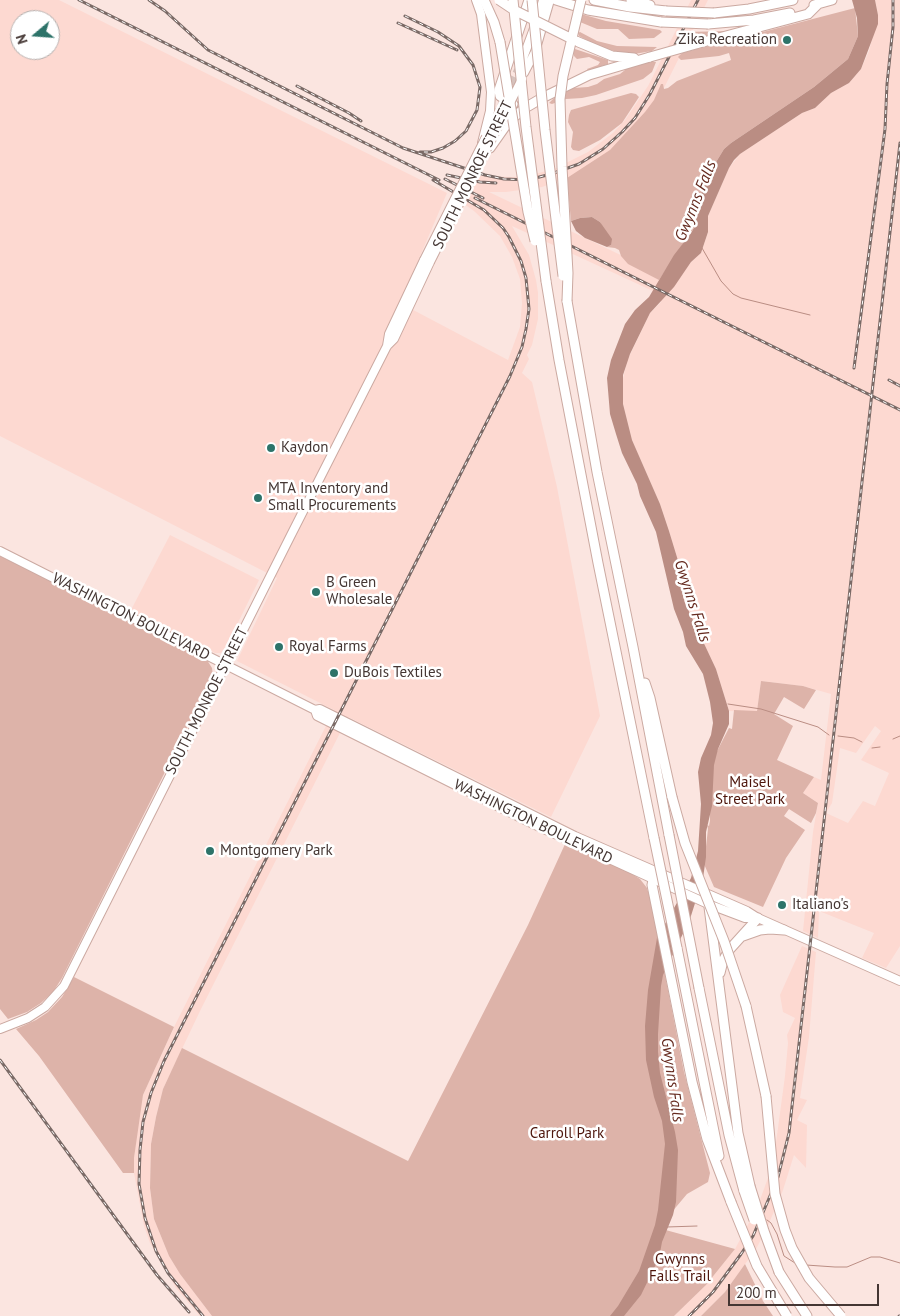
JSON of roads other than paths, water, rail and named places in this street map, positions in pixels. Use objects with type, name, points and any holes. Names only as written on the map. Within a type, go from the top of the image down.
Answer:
[{"type":"highway","points":[[484,0],[494,22],[500,42],[528,212],[546,281]]},
{"type":"highway","points":[[499,0],[514,10],[612,56],[625,58],[650,57]]},
{"type":"highway","points":[[513,0],[529,154],[559,360],[598,563],[715,1140],[731,1202]]},
{"type":"highway","points":[[514,104],[500,96],[499,90],[531,0]]},
{"type":"highway","points":[[531,0],[545,130],[567,301],[597,472],[729,1135],[779,1272],[807,1316]]},
{"type":"highway","points":[[556,0],[588,10],[661,22],[708,24],[754,20],[802,10],[832,0]]},
{"type":"highway","points":[[567,301],[568,273],[561,157],[560,99],[563,76],[581,0]]},
{"type":"highway","points":[[594,0],[666,11],[714,13],[749,9],[793,0]]},
{"type":"highway","points":[[631,0],[666,11]]},
{"type":"highway","points":[[479,165],[509,122],[525,108],[589,75],[808,14],[818,4]]},
{"type":"highway","points":[[633,647],[650,698],[672,797],[685,843],[724,941],[746,1006],[766,1096],[775,1194],[785,1230],[808,1278],[841,1316]]},
{"type":"highway","points":[[654,876],[652,885],[679,1020],[692,1082],[707,1139],[757,1266],[787,1316]]},
{"type":"highway","points":[[706,898],[747,1188]]},
{"type":"highway","points":[[719,986],[720,971],[729,950],[758,918]]},
{"type":"highway","points":[[740,937],[760,930],[784,930]]},
{"type":"main road","points":[[476,0],[481,14],[491,92],[490,112],[479,152]]},
{"type":"main road","name":"SOUTH MONROE STREET","points":[[427,261],[479,165],[522,72],[543,0]]},
{"type":"main road","name":"SOUTH MONROE STREET","points":[[522,72],[535,52],[550,0]]},
{"type":"main road","name":"SOUTH MONROE STREET","points":[[0,1029],[14,1024],[46,1007],[64,986],[225,665],[388,346],[394,339],[427,261],[496,118]]},
{"type":"main road","name":"WASHINGTON BOULEVARD","points":[[0,550],[315,710],[317,716],[514,814],[654,876],[675,890],[706,898]]},
{"type":"main road","name":"WASHINGTON BOULEVARD","points":[[654,876],[676,880],[745,918],[758,918],[900,981]]},
{"type":"waterway","points":[[702,248],[721,281],[733,294],[741,298],[810,315]]},
{"type":"waterway","points":[[728,704],[761,709],[818,727],[829,735]]},
{"type":"waterway","points":[[838,736],[854,738],[862,742]]},
{"type":"waterway","points":[[893,739],[900,736]]},
{"type":"waterway","points":[[872,748],[880,747]]},
{"type":"waterway","points":[[767,1220],[771,1223],[777,1234],[784,1256],[795,1263]]},
{"type":"waterway","points":[[667,1227],[697,1226]]},
{"type":"waterway","points":[[806,1265],[847,1267],[871,1257],[880,1257],[900,1263]]},
{"type":"tunnel","points":[[496,117],[518,70]]},
{"type":"railway","points":[[79,0],[439,180]]},
{"type":"railway","points":[[149,0],[165,11],[208,50],[403,148],[485,175],[504,179],[529,180]]},
{"type":"railway","points":[[524,181],[579,164],[603,149],[622,132],[635,118],[650,94],[698,0]]},
{"type":"railway","points":[[854,368],[885,129],[887,84],[893,27],[893,0]]},
{"type":"railway","points":[[405,16],[438,32],[459,46],[473,65],[480,87],[477,110],[466,131],[455,141],[443,148],[431,152],[420,152]]},
{"type":"railway","points":[[398,23],[457,50]]},
{"type":"railway","points":[[297,86],[361,121]]},
{"type":"railway","points":[[689,1316],[713,1292],[753,1236],[778,1177],[789,1133],[900,143]]},
{"type":"railway","points":[[447,175],[480,182],[496,183]]},
{"type":"railway","points":[[445,179],[483,198]]},
{"type":"railway","points":[[203,1316],[168,1273],[156,1251],[145,1218],[139,1184],[140,1150],[143,1122],[151,1093],[164,1061],[510,376],[522,347],[526,329],[529,309],[526,278],[521,261],[509,237],[503,228],[484,210],[433,180]]},
{"type":"railway","points":[[475,198],[900,410]]},
{"type":"railway","points":[[889,380],[900,386]]},
{"type":"railway","points":[[0,1060],[157,1275],[189,1312]]},
{"type":"place","name":"Zika Recreation","points":[[787,40]]},
{"type":"place","name":"Kaydon","points":[[271,448]]},
{"type":"place","name":"MTA Inventory and Small Procurements","points":[[258,498]]},
{"type":"place","name":"B Green Wholesale","points":[[316,592]]},
{"type":"place","name":"Royal Farms","points":[[279,647]]},
{"type":"place","name":"DuBois Textiles","points":[[334,673]]},
{"type":"place","name":"Montgomery Park","points":[[210,851]]},
{"type":"place","name":"Italiano's","points":[[782,905]]},
{"type":"water label","name":"Gwynns Falls","points":[[696,201]]},
{"type":"water label","name":"Gwynns Falls","points":[[692,601]]},
{"type":"water label","name":"Gwynns Falls","points":[[672,1080]]},
{"type":"park label","name":"Maisel Street Park","points":[[750,792]]},
{"type":"park label","name":"Carroll Park","points":[[567,1134]]},
{"type":"park label","name":"Gwynns Falls Trail","points":[[680,1268]]}]
